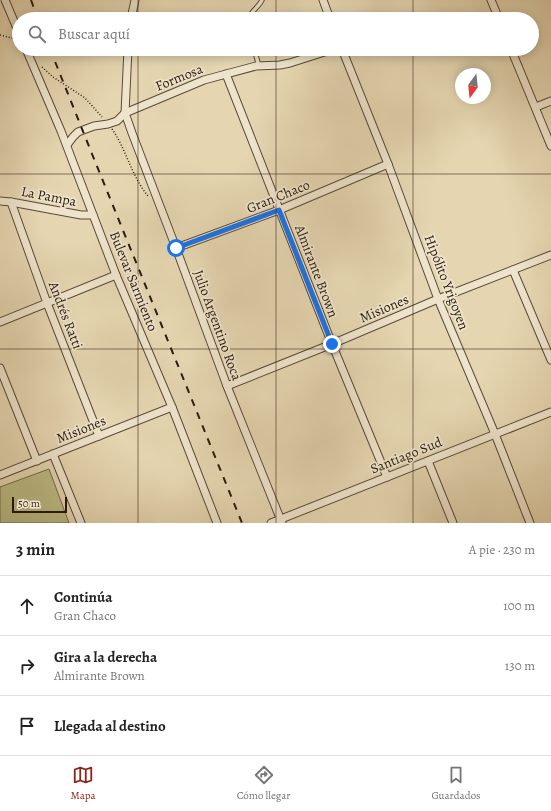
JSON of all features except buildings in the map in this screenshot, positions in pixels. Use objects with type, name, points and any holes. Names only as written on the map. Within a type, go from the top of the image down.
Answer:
[{"type":"street","points":[[5,0],[12,16]]},
{"type":"street","points":[[132,12],[135,0]]},
{"type":"street","points":[[323,0],[327,12]]},
{"type":"street","points":[[491,0],[496,12]]},
{"type":"street","name":"Bulevar Sarmiento","points":[[29,56],[66,145],[116,275],[172,407],[217,523]]},
{"type":"street","points":[[125,113],[128,56]]},
{"type":"street","name":"Formosa","points":[[66,145],[78,132],[94,126],[118,121],[125,113],[204,80],[259,66],[290,63],[312,56]]},
{"type":"street","name":"Hipólito Yrigoyen","points":[[345,56],[388,164],[438,299],[495,434],[530,523]]},
{"type":"street","points":[[514,56],[551,146]]},
{"type":"street","name":"Almirante Brown","points":[[226,74],[332,344],[387,477]]},
{"type":"street","points":[[536,107],[551,101]]},
{"type":"street","name":"Julio Argentino Roca","points":[[125,113],[227,386],[281,521]]},
{"type":"street","name":"Gran Chaco","points":[[176,248],[279,210],[388,164]]},
{"type":"street","name":"La Pampa","points":[[0,201],[81,216],[93,215]]},
{"type":"street","name":"Andrés Ratti","points":[[11,202],[47,303],[99,436]]},
{"type":"street","name":"Misiones","points":[[227,386],[438,299],[551,255]]},
{"type":"street","points":[[513,270],[551,360]]},
{"type":"street","points":[[0,322],[116,275]]},
{"type":"street","points":[[0,368],[37,461]]},
{"type":"street","name":"Misiones","points":[[0,475],[172,407]]},
{"type":"street","name":"Santiago Sud","points":[[271,523],[281,521],[551,412]]},
{"type":"street","points":[[54,454],[82,523]]},
{"type":"street","points":[[428,461],[453,523]]},
{"type":"lane","points":[[252,12],[260,5],[262,0]]},
{"type":"lane","points":[[256,56],[259,66]]},
{"type":"path","points":[[0,35],[12,38]]},
{"type":"green space","points":[[49,469],[69,523],[0,523],[0,487]]},
{"type":"railway","points":[[31,0],[35,12]]},
{"type":"railway","points":[[53,56],[242,523]]},
{"type":"route","points":[[176,248],[279,210],[332,344]]}]
